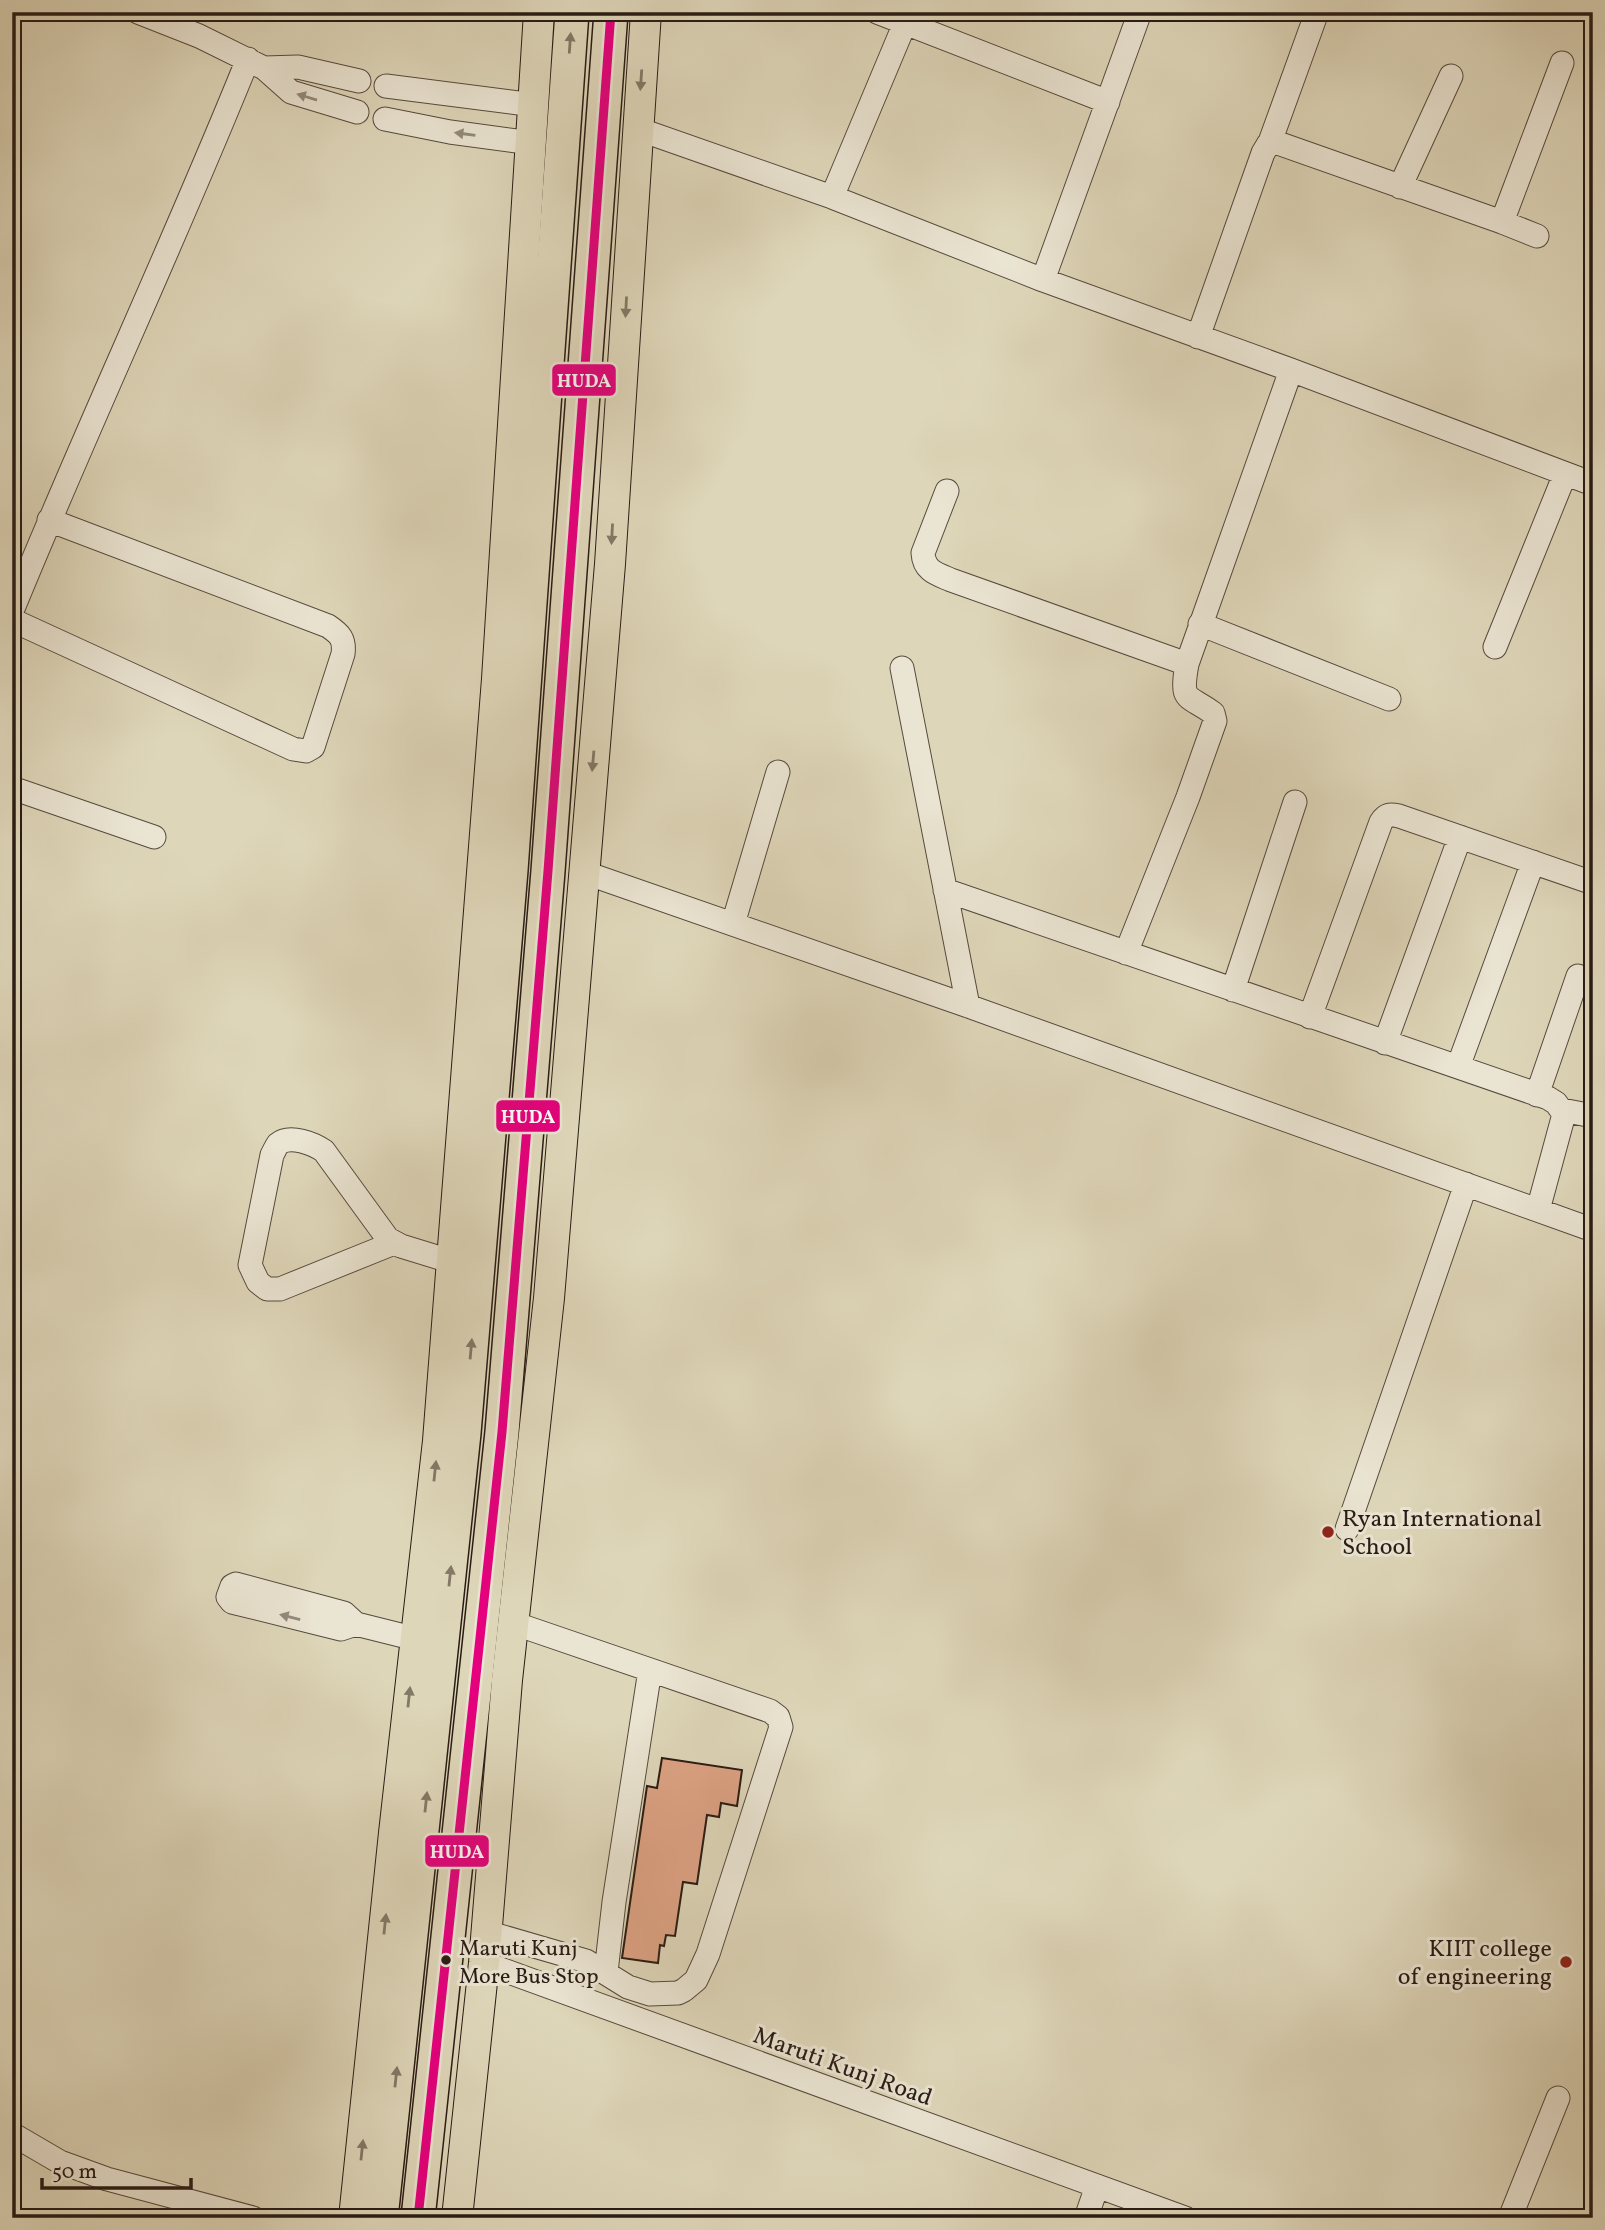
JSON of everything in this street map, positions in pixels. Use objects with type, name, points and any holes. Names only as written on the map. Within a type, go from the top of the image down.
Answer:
[{"type":"highway","points":[[381,2218],[465,1420],[511,870],[572,12]]},
{"type":"highway","points":[[418,2218],[502,1432],[548,871],[611,12]]},
{"type":"main road","points":[[354,2218],[438,1441],[498,680],[539,12]]},
{"type":"main road","points":[[457,2218],[484,1963],[513,1623],[549,1298],[610,564],[646,12]]},
{"type":"street","points":[[138,12],[199,36],[256,63],[291,92],[357,112]]},
{"type":"street","points":[[877,12],[1108,102]]},
{"type":"street","points":[[1043,280],[1140,12]]},
{"type":"street","points":[[1198,337],[1263,153],[1270,142],[1317,12]]},
{"type":"street","points":[[832,197],[905,23]]},
{"type":"street","points":[[256,63],[298,67],[359,81]]},
{"type":"street","points":[[12,611],[49,520],[211,151],[256,63]]},
{"type":"street","points":[[1503,222],[1562,63]]},
{"type":"street","points":[[1400,187],[1451,76]]},
{"type":"street","points":[[386,86],[534,105]]},
{"type":"street","points":[[385,119],[532,144]]},
{"type":"street","points":[[638,129],[832,197],[1043,280],[1593,484]]},
{"type":"street","points":[[1270,142],[1537,236]]},
{"type":"street","points":[[1126,953],[1215,721],[1213,713],[1191,701],[1186,695],[1184,679],[1187,664],[1291,370]]},
{"type":"street","points":[[1495,647],[1565,474]]},
{"type":"street","points":[[947,491],[923,553],[923,562],[927,569],[1187,664]]},
{"type":"street","points":[[12,620],[293,749],[306,751],[313,747],[343,654],[344,644],[338,633],[328,626],[49,520]]},
{"type":"street","points":[[1200,624],[1389,699]]},
{"type":"street","points":[[902,668],[968,1006]]},
{"type":"street","points":[[733,924],[778,772]]},
{"type":"street","points":[[12,788],[155,837]]},
{"type":"street","points":[[1233,990],[1296,802]]},
{"type":"street","points":[[1310,1017],[1385,816],[1399,816],[1593,883]]},
{"type":"street","points":[[1385,1043],[1460,837]]},
{"type":"street","points":[[1458,1067],[1533,862]]},
{"type":"street","points":[[583,872],[968,1006],[1593,1230]]},
{"type":"street","points":[[945,890],[1556,1103],[1562,1110],[1563,1120],[1538,1210]]},
{"type":"street","points":[[1537,1095],[1578,976]]},
{"type":"street","points":[[1562,1110],[1593,1116]]},
{"type":"street","points":[[394,1243],[280,1289],[267,1289],[258,1282],[250,1265],[272,1154],[278,1144],[287,1140],[306,1142],[324,1151],[377,1225],[394,1243],[453,1262]]},
{"type":"street","points":[[1347,1529],[1466,1184]]},
{"type":"street","points":[[486,1932],[586,1961],[628,1987],[650,1994],[678,1993],[689,1987],[696,1980],[708,1954],[781,1727],[778,1717],[770,1711],[513,1623]]},
{"type":"street","points":[[356,1624],[416,1639]]},
{"type":"street","points":[[606,1972],[614,1902],[650,1670]]},
{"type":"street","name":"Maruti Kunj Road","points":[[484,1963],[1185,2218]]},
{"type":"street","points":[[1510,2218],[1558,2098]]},
{"type":"street","points":[[12,2134],[60,2162],[107,2179],[253,2218]]},
{"type":"street","points":[[1086,2218],[1097,2186]]},
{"type":"building","points":[[662,1758],[742,1770],[737,1806],[721,1803],[719,1817],[707,1815],[697,1884],[683,1882],[675,1936],[666,1935],[664,1946],[660,1945],[658,1963],[622,1958],[647,1786],[657,1788]]},
{"type":"transit line","name":"HUDA","points":[[418,2218],[502,1432],[548,871],[611,12]]},
{"type":"place","name":"Ryan International School","points":[[1328,1532]]},
{"type":"place","name":"Maruti Kunj More Bus Stop","points":[[446,1960]]},
{"type":"place","name":"KIIT college of engineering","points":[[1566,1962]]}]
